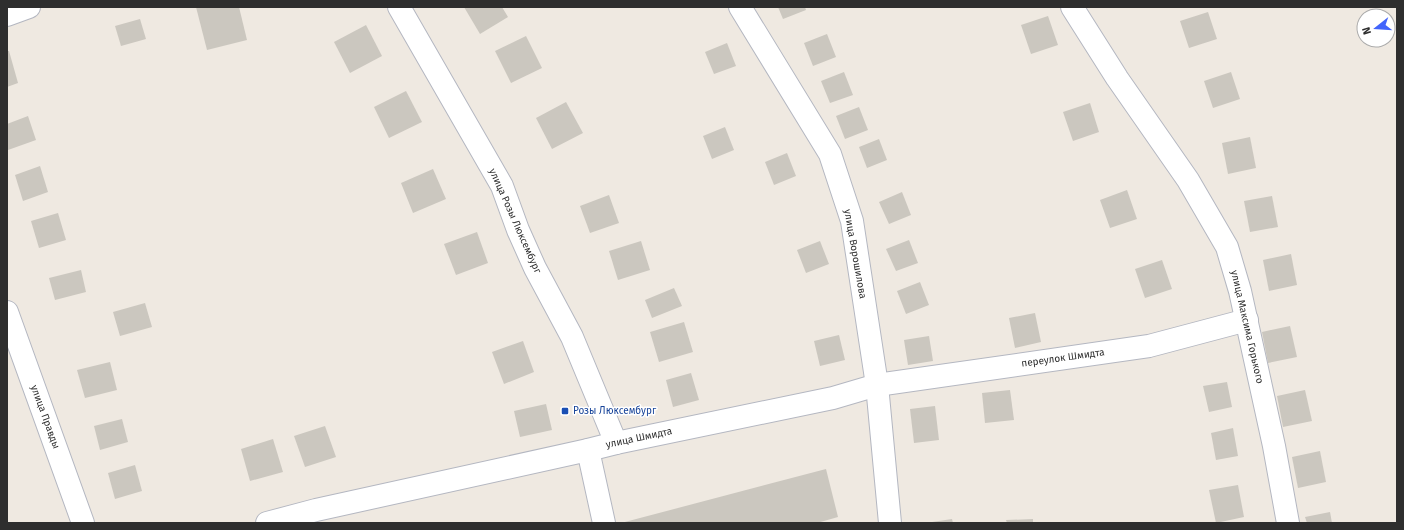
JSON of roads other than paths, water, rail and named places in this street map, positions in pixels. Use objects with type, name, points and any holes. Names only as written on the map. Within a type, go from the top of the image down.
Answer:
[{"type":"street","points":[[7,15],[29,7]]},
{"type":"street","name":"улица Розы Люксембург","points":[[399,7],[502,186],[518,230],[535,268],[572,337],[616,443]]},
{"type":"street","name":"улица Ворошилова","points":[[740,7],[830,154],[852,221],[877,385]]},
{"type":"street","name":"улица Максима Горького","points":[[1072,7],[1117,78],[1188,180],[1227,247],[1240,291],[1274,446],[1288,523]]},
{"type":"street","name":"улица Правды","points":[[7,312],[83,523]]},
{"type":"street","name":"переулок Шмидта","points":[[877,385],[1149,346],[1246,320]]},
{"type":"street","points":[[877,385],[890,523]]},
{"type":"street","name":"улица Шмидта","points":[[267,523],[318,516],[616,443],[833,398],[877,385]]},
{"type":"street","points":[[588,450],[604,523]]},
{"type":"place","name":"Розы Люксембург","points":[[565,411]]}]
